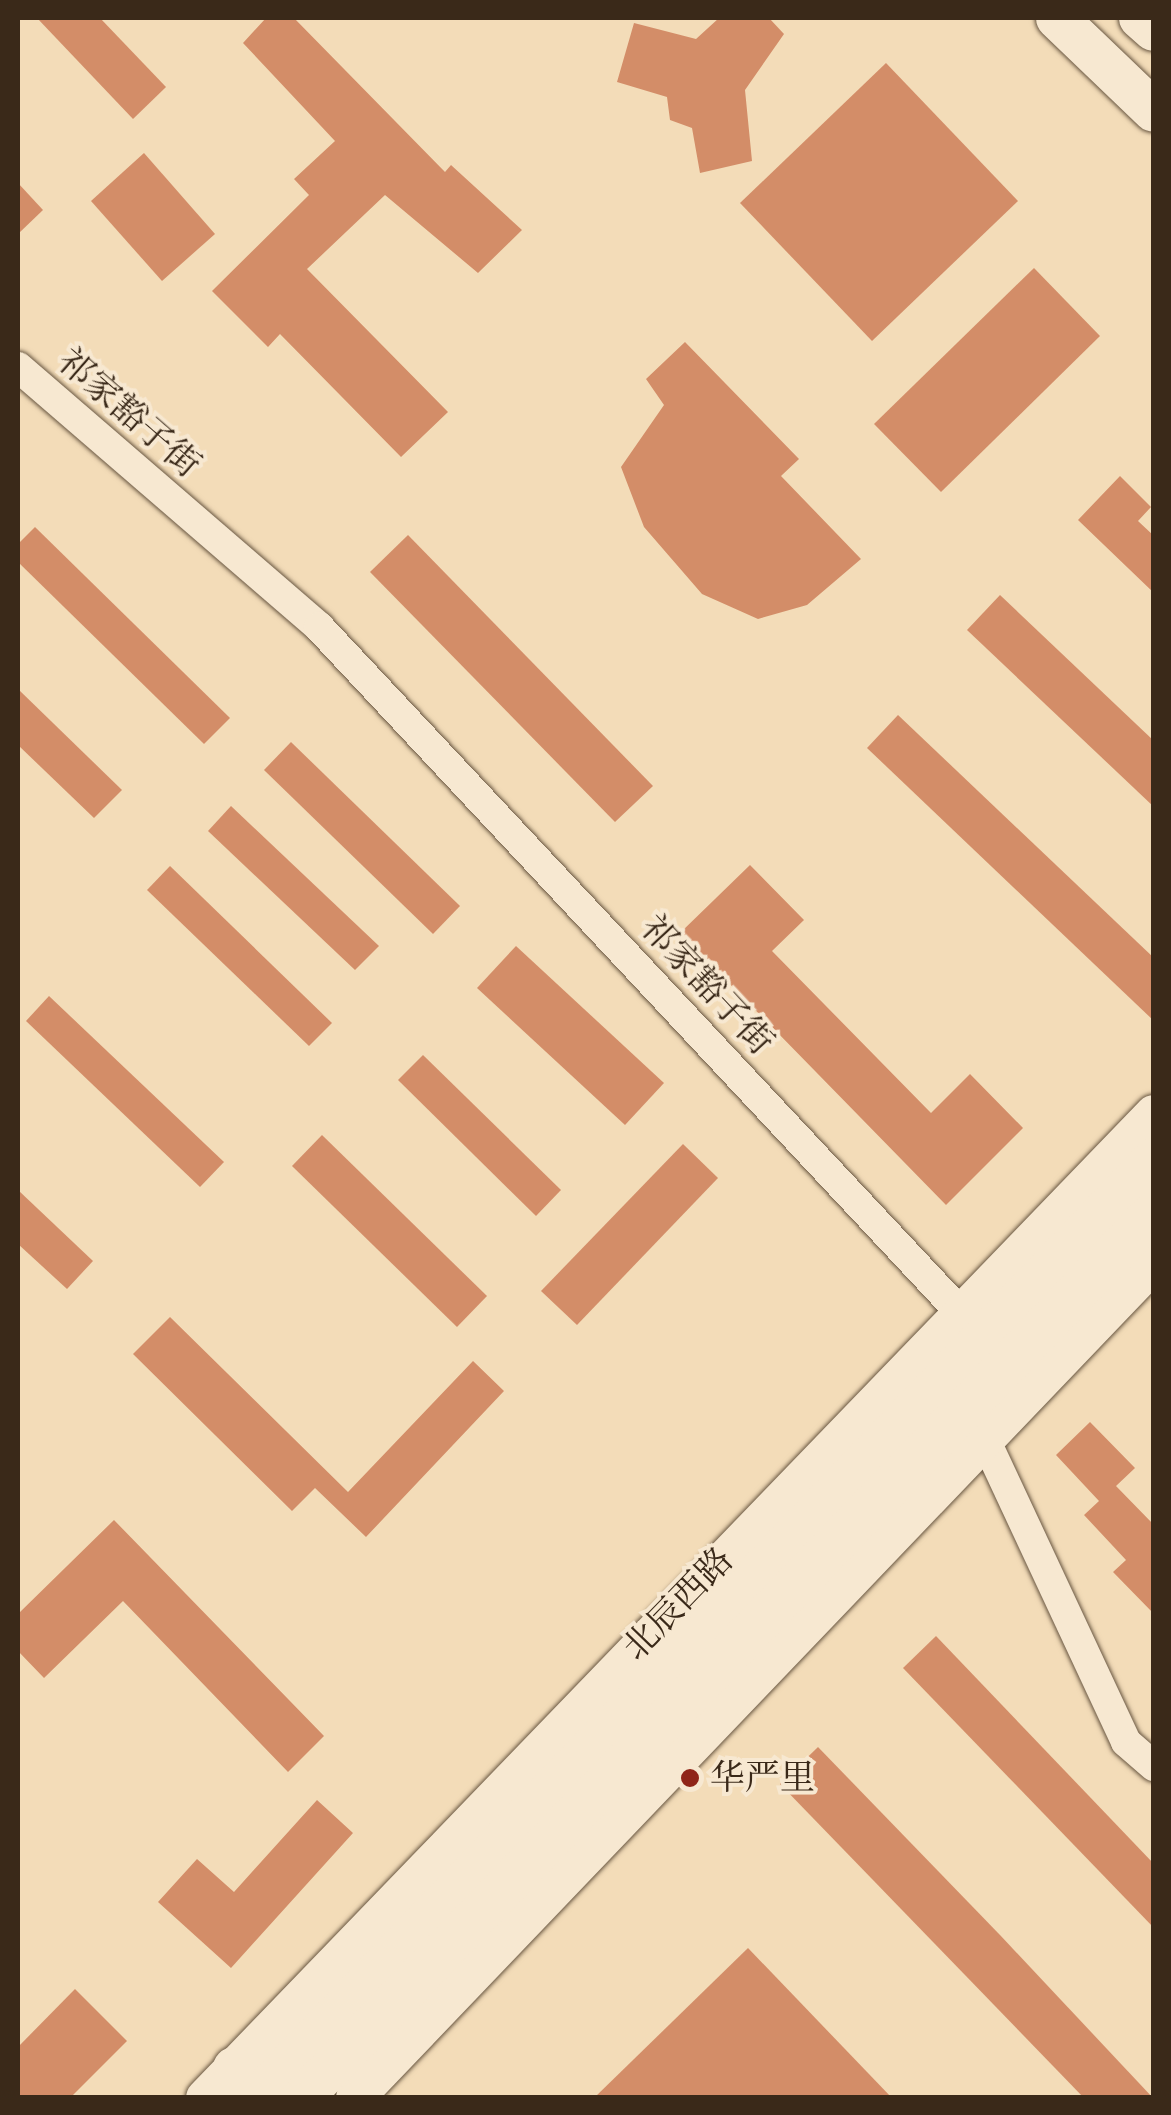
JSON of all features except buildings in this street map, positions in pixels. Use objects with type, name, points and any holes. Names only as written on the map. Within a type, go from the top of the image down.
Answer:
[{"type":"main road","points":[[1057,18],[1154,111]]},
{"type":"main road","points":[[1140,18],[1154,30]]},
{"type":"main road","name":"北辰西路","points":[[239,2089],[974,1327],[1154,1159]]},
{"type":"main road","name":"北辰西路","points":[[302,2098],[977,1422],[1154,1212]]},
{"type":"street","name":"祁家豁子街","points":[[18,367],[318,627],[974,1327]]},
{"type":"street","name":"北辰西路","points":[[974,1327],[1154,1114]]},
{"type":"street","name":"北辰西路","points":[[355,2098],[977,1422],[1154,1263]]},
{"type":"street","points":[[974,1327],[977,1422],[1126,1742],[1154,1766]]},
{"type":"place","name":"华严里","points":[[690,1778]]}]
